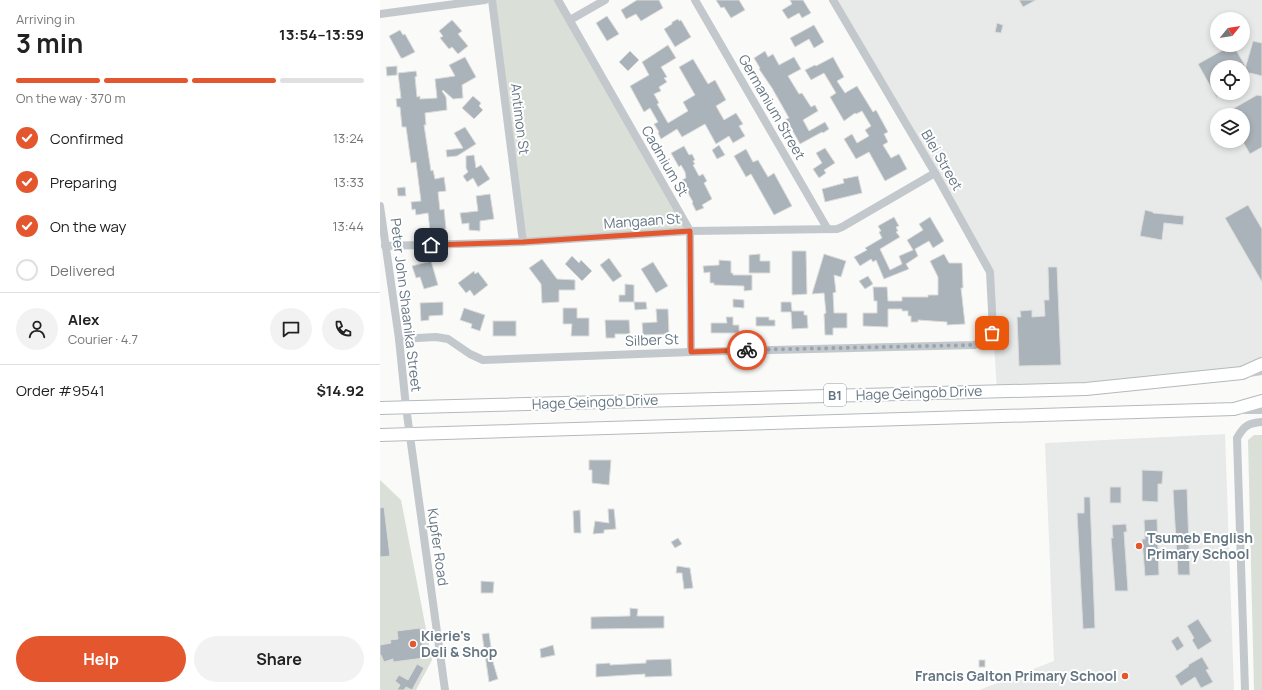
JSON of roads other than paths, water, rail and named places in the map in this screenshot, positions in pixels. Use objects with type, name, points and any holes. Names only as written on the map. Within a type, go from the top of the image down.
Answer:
[{"type":"highway","name":"Hage Geingob Drive","points":[[406,407],[1086,389],[1242,374],[1262,364]]},
{"type":"highway","name":"Hage Geingob Drive","points":[[410,434],[1234,409],[1262,401]]},
{"type":"highway","name":"B1","points":[[380,408],[406,407]]},
{"type":"highway","name":"B1","points":[[380,435],[410,434]]},
{"type":"street","points":[[380,14],[484,0]]},
{"type":"street","name":"Antimon St","points":[[492,0],[523,242]]},
{"type":"street","name":"Cadmium St","points":[[558,0],[690,231],[691,352]]},
{"type":"street","points":[[570,20],[605,0]]},
{"type":"street","name":"Germanium Street","points":[[695,0],[827,228]]},
{"type":"street","name":"Blei Street","points":[[833,0],[990,272],[993,330],[989,337],[984,341]]},
{"type":"street","name":"Mangaan St","points":[[385,246],[523,242],[690,231],[837,228],[842,227],[934,173]]},
{"type":"street","name":"Peter John Shaanika Street","points":[[380,206],[399,339],[406,407]]},
{"type":"street","name":"Silber St","points":[[399,339],[436,337],[448,339],[470,354],[483,360],[691,352],[974,345],[984,341]]},
{"type":"street","points":[[1242,374],[1262,371]]},
{"type":"street","name":"Kupfer Road","points":[[406,407],[445,690]]},
{"type":"street","points":[[1234,409],[1262,410]]},
{"type":"street","points":[[1244,690],[1237,438],[1242,429],[1248,424],[1262,422]]},
{"type":"place","name":"Tsumeb English Primary School","points":[[1139,546]]},
{"type":"place","name":"Kierie's Deli & Shop","points":[[413,644]]},
{"type":"place","name":"Francis Galton Primary School","points":[[1125,676]]}]
